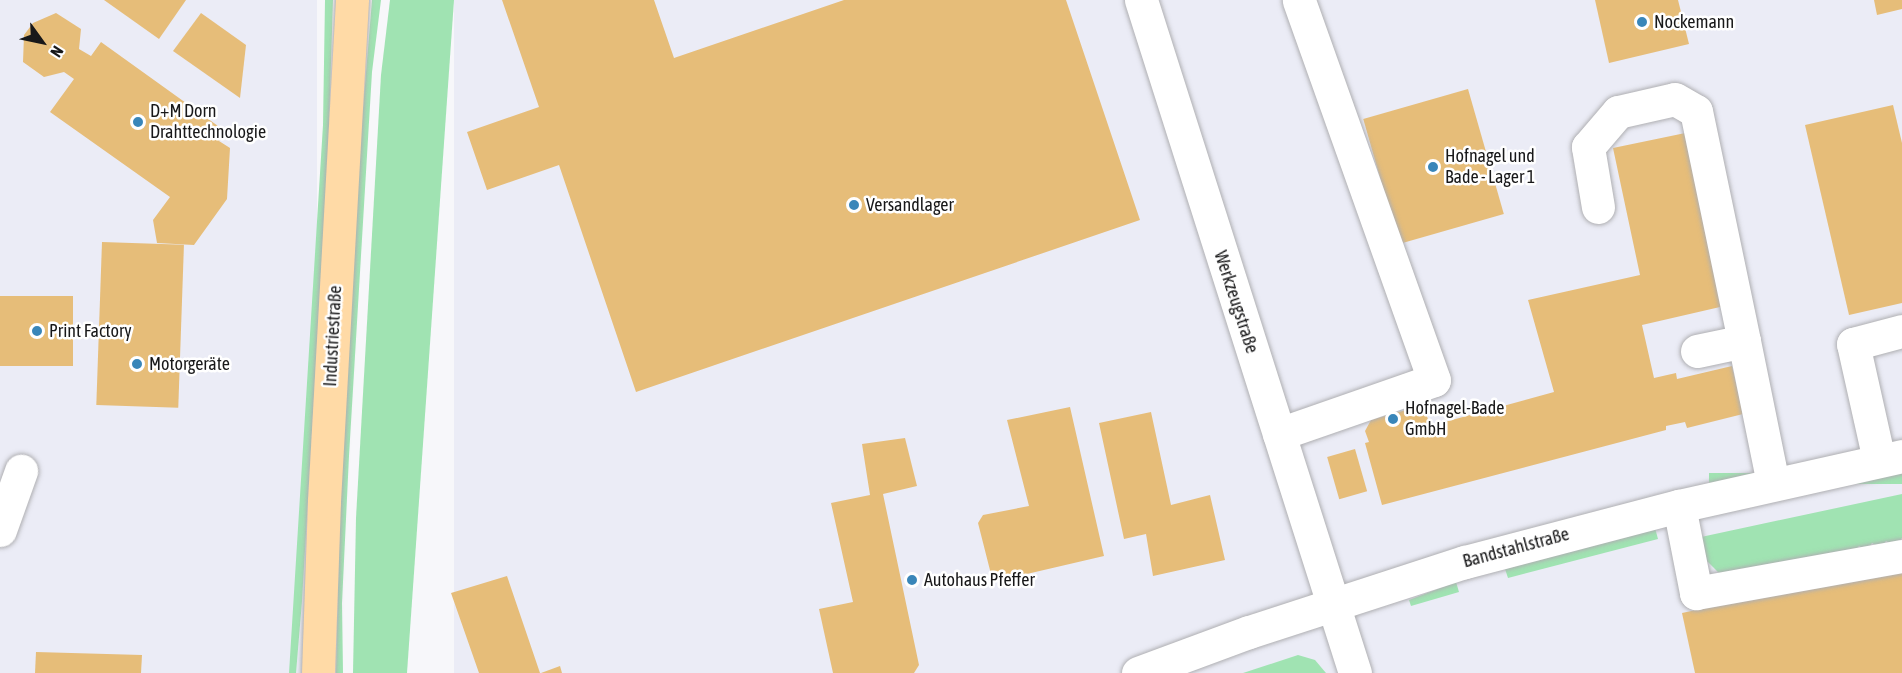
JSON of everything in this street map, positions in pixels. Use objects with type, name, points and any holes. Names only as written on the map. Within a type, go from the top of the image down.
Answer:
[{"type":"main road","name":"Industriestraße","points":[[318,673],[324,501],[352,0]]},
{"type":"street","name":"Werkzeugstraße","points":[[1141,0],[1355,673]]},
{"type":"street","points":[[1279,434],[1434,380],[1299,0]]},
{"type":"street","points":[[1598,207],[1588,147],[1618,112],[1675,99],[1696,111],[1773,484]]},
{"type":"street","points":[[1891,458],[1853,344],[1902,332]]},
{"type":"street","points":[[1697,351],[1744,341]]},
{"type":"street","name":"Bandstahlstraße","points":[[1138,673],[1333,604],[1465,562],[1679,506],[1891,458]]},
{"type":"street","points":[[0,530],[21,471]]},
{"type":"street","points":[[1679,506],[1696,593],[1902,556]]},
{"type":"shaded area","points":[[0,0],[317,0],[317,673],[0,673]]},
{"type":"shaded area","points":[[454,0],[1902,0],[1902,673],[454,673]]},
{"type":"green space","points":[[325,0],[333,0],[328,157],[302,601],[296,673],[289,673],[323,125]]},
{"type":"green space","points":[[372,0],[381,0],[372,72],[349,456],[342,603],[343,673],[336,673],[341,467],[359,158]]},
{"type":"green space","points":[[390,0],[454,0],[407,673],[353,673],[356,518],[381,75]]},
{"type":"green space","points":[[1709,473],[1902,473],[1902,484],[1709,484]]},
{"type":"green space","points":[[1902,494],[1902,538],[1895,546],[1886,541],[1881,548],[1872,543],[1867,551],[1859,546],[1853,555],[1720,574],[1707,561],[1701,537]]},
{"type":"green space","points":[[1655,528],[1658,539],[1508,578],[1505,569]]},
{"type":"green space","points":[[1456,582],[1459,592],[1411,606],[1409,600]]},
{"type":"green space","points":[[1298,655],[1315,660],[1326,673],[1243,673]]},
{"type":"building","points":[[104,0],[186,0],[159,39]]},
{"type":"building","name":"Versandlager","points":[[502,0],[654,0],[674,58],[844,0],[1066,0],[1140,220],[636,392],[559,165],[487,190],[467,132],[539,107]]},
{"type":"building","name":"Nockemann","points":[[1595,0],[1678,0],[1689,44],[1609,63]]},
{"type":"building","points":[[1874,0],[1902,0],[1902,9],[1877,15]]},
{"type":"building","name":"D+M Dorn Drahttechnologie","points":[[56,13],[81,29],[79,49],[91,56],[101,42],[225,131],[219,141],[230,148],[227,199],[194,245],[157,243],[153,220],[170,197],[50,112],[74,79],[64,72],[44,77],[23,62],[24,35],[33,23]]},
{"type":"building","points":[[201,13],[246,45],[240,98],[173,51]]},
{"type":"building","name":"Hofnagel und Bade - Lager 1","points":[[1468,89],[1504,214],[1399,244],[1363,119]]},
{"type":"building","points":[[1893,105],[1902,143],[1902,303],[1849,315],[1805,125]]},
{"type":"building","points":[[1695,131],[1733,304],[1642,325],[1654,378],[1676,373],[1677,379],[1732,366],[1743,414],[1687,428],[1685,422],[1666,426],[1666,430],[1382,505],[1365,443],[1369,442],[1365,431],[1371,420],[1416,407],[1426,413],[1430,426],[1554,392],[1528,300],[1640,275],[1613,148]]},
{"type":"building","points":[[102,242],[184,245],[178,408],[96,405]]},
{"type":"building","name":"Print Factory","points":[[0,296],[73,296],[73,366],[0,366]]},
{"type":"building","points":[[1070,407],[1104,556],[993,582],[978,523],[983,515],[1029,506],[1007,420]]},
{"type":"building","points":[[1151,412],[1171,505],[1210,495],[1225,560],[1153,576],[1146,534],[1124,539],[1099,423]]},
{"type":"building","points":[[905,438],[917,486],[883,494],[919,665],[914,673],[833,673],[819,609],[853,602],[831,503],[870,495],[862,444]]},
{"type":"building","points":[[1355,449],[1367,491],[1339,499],[1327,457]]},
{"type":"building","points":[[1902,566],[1902,673],[1695,673],[1682,613]]},
{"type":"building","points":[[507,576],[540,673],[479,673],[451,593]]},
{"type":"building","points":[[36,652],[142,655],[141,673],[35,673]]},
{"type":"building","points":[[560,666],[562,673],[541,673]]},
{"type":"place","name":"Nockemann","points":[[1642,22]]},
{"type":"place","name":"D+M Dorn Drahttechnologie","points":[[138,122]]},
{"type":"place","name":"Hofnagel und Bade - Lager 1","points":[[1433,167]]},
{"type":"place","name":"Versandlager","points":[[854,205]]},
{"type":"place","name":"Print Factory","points":[[37,331]]},
{"type":"place","name":"Motorgeräte","points":[[137,364]]},
{"type":"place","name":"Hofnagel-Bade GmbH","points":[[1393,419]]},
{"type":"place","name":"Autohaus Pfeffer","points":[[912,580]]}]
